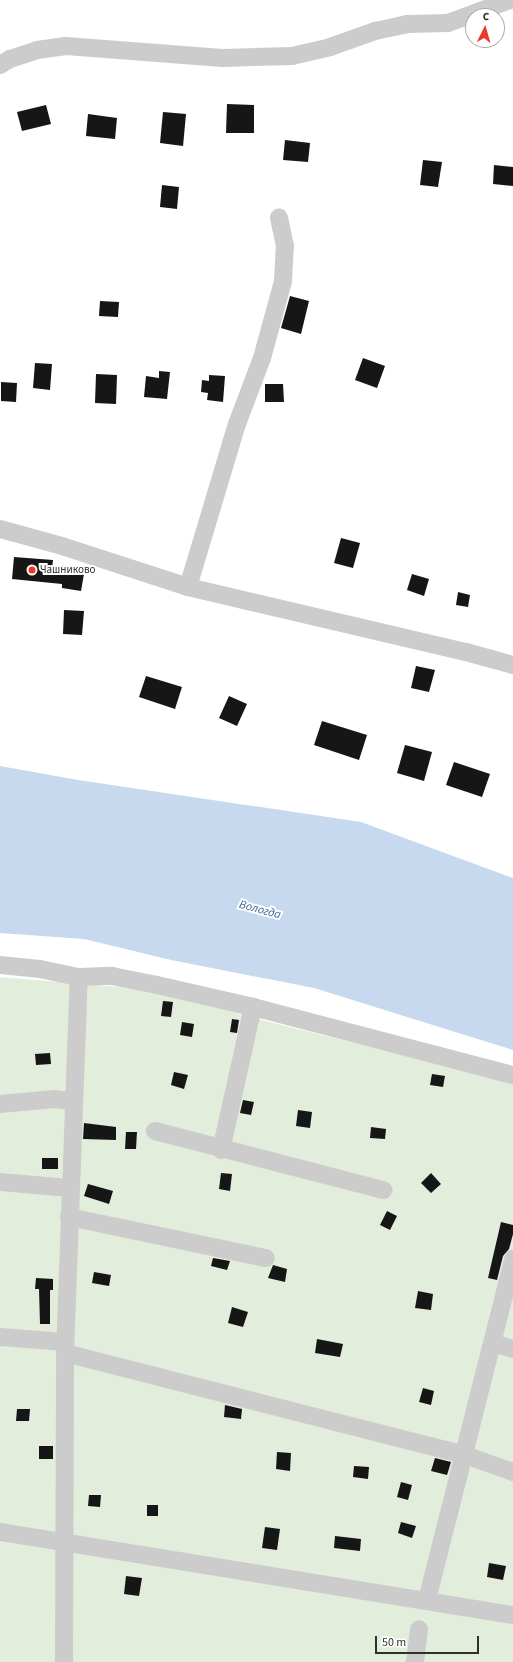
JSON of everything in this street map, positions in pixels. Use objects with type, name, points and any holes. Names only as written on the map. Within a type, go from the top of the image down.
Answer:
[{"type":"street","points":[[0,65],[10,59],[37,50],[66,46],[223,58],[292,56],[330,47],[375,31],[407,24],[448,23],[510,0]]},
{"type":"street","points":[[188,586],[237,424],[262,358],[283,282],[285,246],[278,218]]},
{"type":"street","points":[[0,529],[62,546],[188,586],[466,652],[513,665]]},
{"type":"street","points":[[0,965],[40,969],[79,977],[112,976],[253,1007],[513,1075]]},
{"type":"street","points":[[64,1662],[66,1542],[65,1348],[72,1101],[79,977]]},
{"type":"street","points":[[221,1150],[253,1007]]},
{"type":"street","points":[[0,1104],[55,1099],[72,1101]]},
{"type":"street","points":[[155,1131],[221,1150],[383,1190]]},
{"type":"street","points":[[0,1182],[69,1188]]},
{"type":"street","points":[[68,1217],[266,1258]]},
{"type":"street","points":[[427,1600],[494,1343],[513,1259]]},
{"type":"street","points":[[0,1337],[65,1348],[465,1455],[513,1472]]},
{"type":"street","points":[[494,1343],[513,1349]]},
{"type":"street","points":[[0,1532],[513,1615]]},
{"type":"street","points":[[415,1662],[419,1629]]},
{"type":"green space","points":[[0,977],[156,990],[266,1021],[513,1083],[513,1662],[0,1662]]},
{"type":"water","name":"Вологда","points":[[0,766],[78,780],[361,822],[513,878],[513,1050],[314,988],[171,960],[84,939],[0,933]]},
{"type":"building","points":[[227,104],[254,105],[254,133],[226,133]]},
{"type":"building","points":[[46,105],[51,124],[22,131],[17,112]]},
{"type":"building","points":[[163,112],[186,114],[183,146],[160,143]]},
{"type":"building","points":[[88,114],[117,118],[115,139],[86,136]]},
{"type":"building","points":[[285,140],[310,143],[308,162],[283,160]]},
{"type":"building","points":[[423,160],[442,162],[438,187],[420,185]]},
{"type":"building","points":[[494,165],[513,167],[513,186],[493,184]]},
{"type":"building","points":[[162,185],[179,187],[177,209],[160,207]]},
{"type":"building","points":[[290,296],[309,301],[301,334],[281,328]]},
{"type":"building","points":[[100,301],[119,302],[118,317],[99,316]]},
{"type":"building","points":[[363,358],[385,366],[377,388],[355,380]]},
{"type":"building","points":[[35,363],[52,364],[50,390],[33,388]]},
{"type":"building","points":[[159,371],[170,372],[167,399],[144,397],[146,376],[159,378]]},
{"type":"building","points":[[96,374],[117,375],[116,404],[95,403]]},
{"type":"building","points":[[209,375],[225,376],[223,402],[207,400],[208,393],[201,392],[202,380],[209,381]]},
{"type":"building","points":[[1,382],[17,383],[16,402],[1,401]]},
{"type":"building","points":[[265,384],[283,384],[284,402],[265,402]]},
{"type":"building","points":[[341,538],[360,543],[353,568],[334,563]]},
{"type":"building","name":"Чашниково","points":[[14,557],[53,560],[52,570],[84,574],[81,591],[62,588],[62,584],[12,579]]},
{"type":"building","points":[[412,574],[429,579],[424,596],[407,590]]},
{"type":"building","points":[[458,592],[470,595],[468,607],[456,605]]},
{"type":"building","points":[[64,610],[84,611],[82,635],[63,634]]},
{"type":"building","points":[[416,666],[435,670],[429,692],[411,688]]},
{"type":"building","points":[[146,676],[182,687],[175,709],[139,697]]},
{"type":"building","points":[[229,696],[247,704],[237,726],[219,718]]},
{"type":"building","points":[[322,721],[367,735],[359,760],[314,745]]},
{"type":"building","points":[[405,745],[432,752],[424,781],[397,773]]},
{"type":"building","points":[[454,762],[490,774],[482,797],[446,785]]},
{"type":"building","points":[[163,1001],[173,1002],[171,1017],[161,1016]]},
{"type":"building","points":[[232,1019],[239,1020],[237,1033],[230,1032]]},
{"type":"building","points":[[182,1022],[194,1024],[192,1037],[180,1035]]},
{"type":"building","points":[[50,1053],[51,1064],[36,1065],[35,1054]]},
{"type":"building","points":[[174,1072],[188,1075],[184,1089],[171,1085]]},
{"type":"building","points":[[432,1074],[445,1076],[443,1087],[430,1085]]},
{"type":"building","points":[[243,1100],[254,1102],[251,1115],[240,1113]]},
{"type":"building","points":[[298,1110],[312,1112],[310,1128],[296,1126]]},
{"type":"building","points":[[84,1123],[116,1127],[116,1140],[83,1139]]},
{"type":"building","points":[[371,1127],[386,1129],[385,1139],[370,1138]]},
{"type":"building","points":[[126,1132],[137,1132],[136,1149],[125,1149]]},
{"type":"building","points":[[42,1158],[58,1158],[58,1169],[42,1169]]},
{"type":"building","points":[[221,1173],[232,1174],[230,1191],[219,1189]]},
{"type":"building","points":[[431,1173],[441,1184],[431,1193],[421,1183]]},
{"type":"building","points":[[88,1184],[113,1191],[109,1204],[84,1196]]},
{"type":"building","points":[[387,1211],[397,1216],[390,1230],[380,1225]]},
{"type":"building","points":[[501,1222],[513,1225],[513,1234],[509,1249],[503,1256],[497,1280],[488,1278]]},
{"type":"building","points":[[213,1258],[230,1261],[227,1270],[211,1266]]},
{"type":"building","points":[[273,1265],[287,1269],[285,1282],[268,1278]]},
{"type":"building","points":[[94,1272],[111,1275],[109,1286],[92,1283]]},
{"type":"building","points":[[36,1278],[53,1279],[53,1290],[50,1290],[50,1324],[40,1324],[39,1289],[35,1289]]},
{"type":"building","points":[[418,1291],[433,1294],[431,1310],[415,1308]]},
{"type":"building","points":[[232,1307],[248,1312],[243,1327],[228,1323]]},
{"type":"building","points":[[317,1339],[343,1344],[340,1357],[315,1353]]},
{"type":"building","points":[[423,1388],[434,1391],[431,1405],[419,1402]]},
{"type":"building","points":[[225,1405],[242,1409],[241,1419],[224,1417]]},
{"type":"building","points":[[17,1409],[30,1409],[29,1421],[16,1421]]},
{"type":"building","points":[[39,1446],[53,1446],[53,1459],[39,1459]]},
{"type":"building","points":[[277,1452],[291,1453],[290,1471],[276,1469]]},
{"type":"building","points":[[435,1458],[451,1462],[447,1475],[431,1471]]},
{"type":"building","points":[[354,1466],[369,1467],[368,1479],[353,1477]]},
{"type":"building","points":[[401,1482],[412,1485],[408,1500],[397,1497]]},
{"type":"building","points":[[89,1495],[101,1495],[100,1507],[88,1506]]},
{"type":"building","points":[[147,1505],[158,1505],[158,1516],[147,1516]]},
{"type":"building","points":[[401,1522],[416,1526],[412,1538],[398,1533]]},
{"type":"building","points":[[265,1527],[280,1529],[277,1550],[262,1548]]},
{"type":"building","points":[[335,1536],[361,1539],[360,1551],[334,1548]]},
{"type":"building","points":[[489,1563],[506,1566],[503,1580],[487,1577]]},
{"type":"building","points":[[126,1576],[142,1578],[139,1596],[124,1594]]},
{"type":"place","name":"Чашниково","points":[[32,570]]}]
